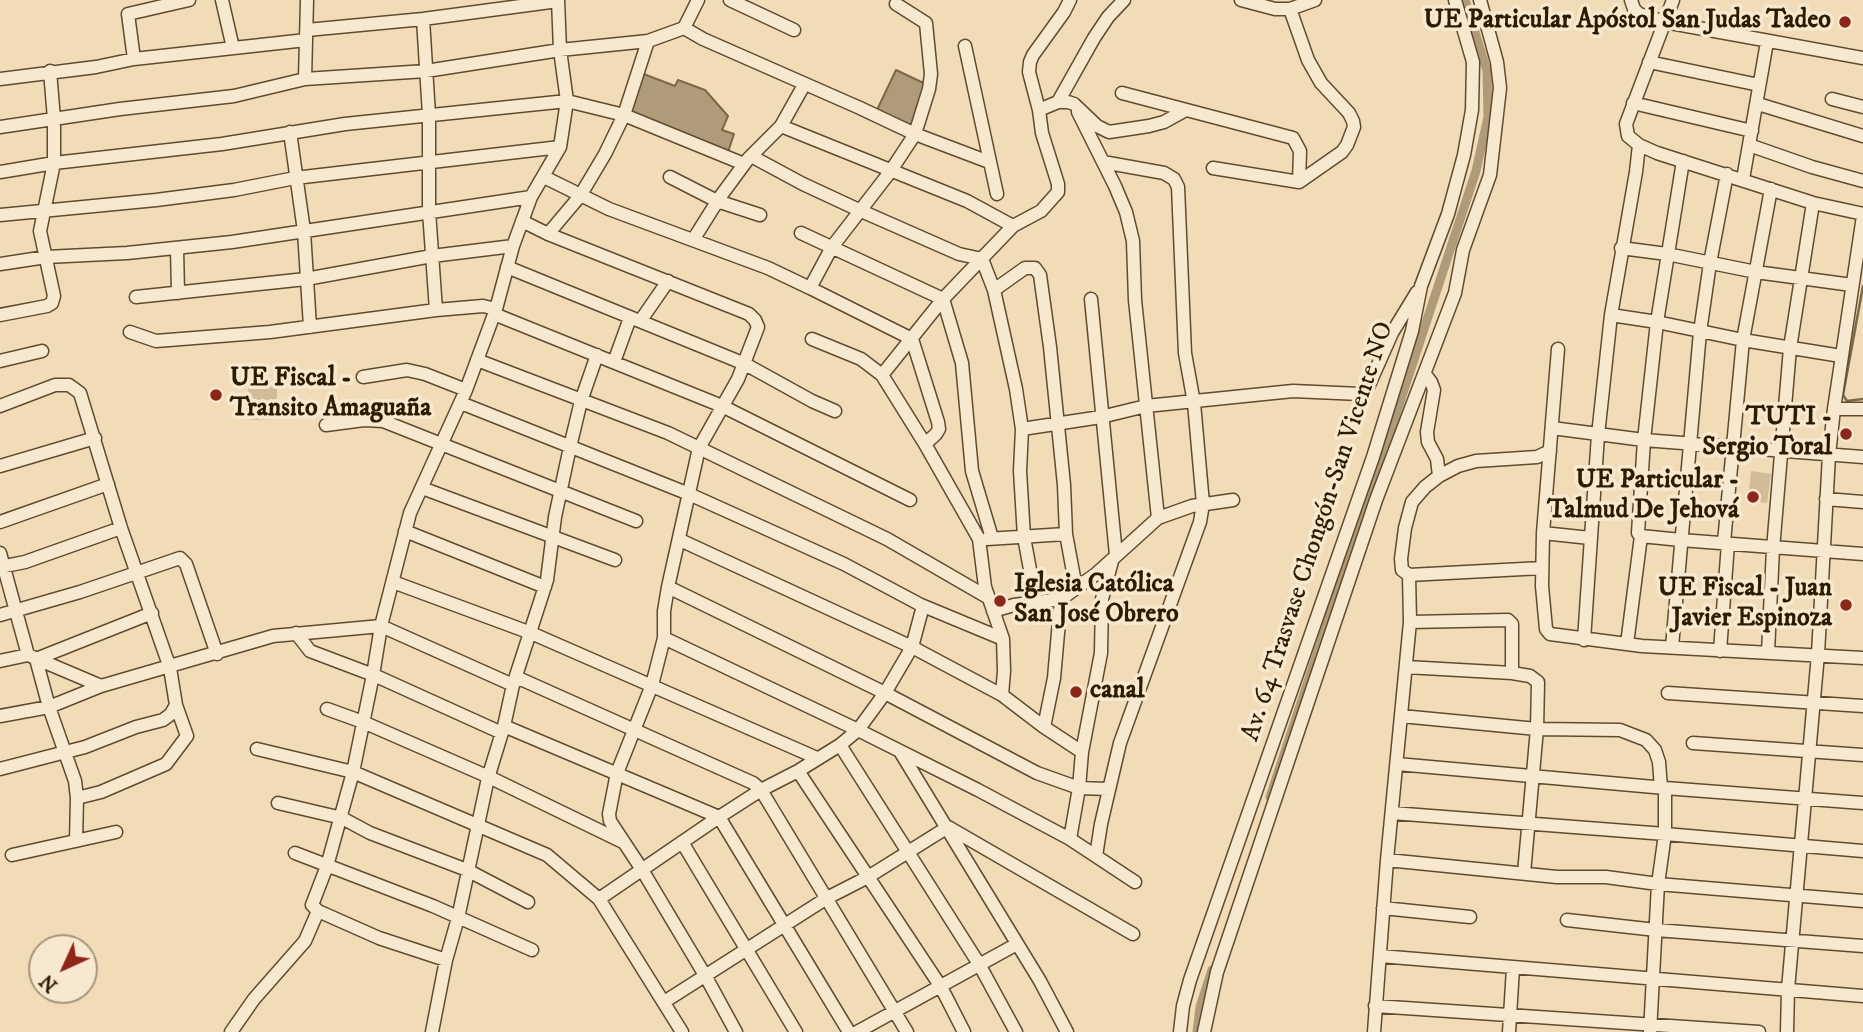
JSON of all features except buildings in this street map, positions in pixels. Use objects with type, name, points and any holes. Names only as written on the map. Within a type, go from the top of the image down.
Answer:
[{"type":"street","points":[[134,59],[128,14],[175,1],[189,0]]},
{"type":"street","points":[[222,0],[233,48]]},
{"type":"street","points":[[305,79],[307,0]]},
{"type":"street","points":[[730,0],[794,30]]},
{"type":"street","points":[[882,375],[943,299],[1013,226],[1041,211],[1058,192],[1029,72],[1030,62],[1038,46],[1070,0]]},
{"type":"street","points":[[1058,102],[1094,38],[1124,0]]},
{"type":"street","points":[[1241,0],[1275,9],[1290,9],[1315,0]]},
{"type":"street","name":"Av. 64 Trasvase Chongón-San Vicente NO","points":[[1180,1032],[1186,993],[1210,920],[1373,457],[1412,331],[1421,286],[1448,214],[1464,155],[1472,110],[1473,62],[1455,0]]},
{"type":"street","points":[[1204,1032],[1217,972],[1376,500],[1455,293],[1463,250],[1493,164],[1500,88],[1497,62],[1480,0]]},
{"type":"street","points":[[1631,0],[1639,14],[1665,22],[1863,58]]},
{"type":"street","points":[[1673,0],[1626,124],[1628,136],[1639,145],[1683,161],[1813,203],[1863,215],[1829,455],[1818,654],[1788,989],[1787,1032]]},
{"type":"street","points":[[0,79],[558,1],[566,101],[560,147],[531,197],[513,246],[495,312],[466,390],[410,513],[381,626],[342,818],[312,905],[318,911],[379,938],[446,960]]},
{"type":"street","points":[[684,28],[693,1]]},
{"type":"street","points":[[810,288],[832,247],[890,172],[915,134],[930,82],[928,28],[923,20],[895,5]]},
{"type":"street","points":[[1213,168],[1299,182],[1342,152],[1354,127],[1349,113],[1330,96],[1314,72],[1290,9]]},
{"type":"street","points":[[423,19],[429,115],[429,211],[436,310]]},
{"type":"street","points":[[0,127],[120,108],[234,96],[305,79],[426,71],[560,50],[648,41],[684,28],[735,55],[915,134],[989,162]]},
{"type":"street","points":[[548,234],[580,195],[605,154],[624,115],[648,41]]},
{"type":"street","points":[[1743,179],[1767,42]]},
{"type":"street","points":[[965,46],[997,194]]},
{"type":"street","points":[[1649,62],[1759,85]]},
{"type":"street","points":[[0,315],[52,303],[54,296],[40,231],[54,163],[50,71]]},
{"type":"street","points":[[693,240],[717,201],[748,160],[781,126],[804,85]]},
{"type":"street","points":[[1122,93],[1293,138],[1300,151],[1299,182]]},
{"type":"street","points":[[1832,99],[1863,107]]},
{"type":"street","points":[[0,172],[54,163],[222,144],[290,132],[566,101],[624,115],[748,160],[959,254],[982,259]]},
{"type":"street","points":[[1039,110],[1058,102],[1074,104],[1097,126],[1109,132],[1164,122],[1184,111]]},
{"type":"street","points":[[1633,103],[1752,131]]},
{"type":"street","points":[[1074,104],[1126,212],[1133,241],[1135,300],[1158,518]]},
{"type":"street","points":[[1758,104],[1863,136]]},
{"type":"street","points":[[781,126],[967,201],[1013,226]]},
{"type":"street","points":[[290,132],[304,231],[310,327]]},
{"type":"street","points":[[1584,640],[1598,435],[1611,315],[1639,145]]},
{"type":"street","points":[[1749,145],[1863,181]]},
{"type":"street","points":[[0,215],[156,200],[234,190],[295,178],[560,147]]},
{"type":"street","points":[[1627,644],[1641,536],[1637,529],[1657,322],[1683,161]]},
{"type":"street","points":[[1096,856],[1108,789],[1120,743],[1200,522],[1203,504],[1194,403],[1185,353],[1178,187],[1174,179],[1164,173],[1103,162]]},
{"type":"street","points":[[1672,647],[1688,443],[1700,332],[1727,174]]},
{"type":"street","points":[[544,177],[620,214],[768,268],[912,339],[939,429],[925,444]]},
{"type":"street","points":[[670,177],[717,201],[760,215]]},
{"type":"street","points":[[1720,651],[1743,340],[1771,189]]},
{"type":"street","points":[[0,264],[46,257],[177,248],[531,197]]},
{"type":"street","points":[[1768,652],[1773,547],[1790,348],[1813,203]]},
{"type":"street","points":[[522,221],[548,234],[749,314],[758,327],[745,364],[699,448],[668,587],[664,611],[664,638],[652,685],[617,773],[609,814],[610,821],[642,868],[736,1032]]},
{"type":"street","points":[[801,233],[943,299],[962,363],[972,471],[986,539],[991,604],[1003,639],[1002,695]]},
{"type":"street","points":[[136,298],[306,279],[432,256],[513,246]]},
{"type":"street","points":[[177,248],[178,293]]},
{"type":"street","points":[[1621,248],[1667,254],[1756,272],[1852,285]]},
{"type":"street","points":[[982,259],[994,290],[1016,389],[1022,429],[1020,471],[1024,537],[1036,602]]},
{"type":"street","points":[[507,267],[745,364],[835,411]]},
{"type":"street","points":[[994,290],[1025,268],[1035,268],[1040,275],[1064,485],[1066,534],[1076,588]]},
{"type":"street","points":[[614,362],[636,319],[668,281]]},
{"type":"street","points":[[1022,429],[1101,417],[1146,406],[1293,391],[1360,394],[1369,385],[1404,309],[1421,286]]},
{"type":"street","points":[[1070,839],[1082,752],[1101,653],[1102,599],[1114,558],[1091,299]]},
{"type":"street","points":[[130,332],[156,341],[310,327],[483,306],[722,406],[910,500]]},
{"type":"street","points":[[1611,315],[1841,356]]},
{"type":"street","points":[[812,339],[861,359],[882,375],[986,539]]},
{"type":"street","points":[[1558,349],[1542,568],[1546,629],[1550,634],[1556,637],[1627,644],[1863,658]]},
{"type":"street","points":[[0,361],[42,351]]},
{"type":"street","points":[[432,1032],[489,777],[515,681],[545,587],[552,537],[581,399],[597,355]]},
{"type":"street","points":[[477,360],[668,433],[887,539],[991,604],[1061,599],[1114,558],[1158,518],[1203,504],[1233,500]]},
{"type":"street","points":[[363,377],[407,370],[466,390]]},
{"type":"street","points":[[1425,374],[1434,390],[1427,432],[1428,442],[1437,459],[1439,476]]},
{"type":"street","points":[[0,406],[55,385],[75,387],[80,393],[121,528],[170,668],[176,705],[187,736],[166,764],[101,793],[76,798]]},
{"type":"street","points":[[461,403],[689,494],[844,564],[923,606],[1003,639]]},
{"type":"street","points":[[1834,409],[1863,409]]},
{"type":"street","points":[[326,425],[364,420],[383,421],[636,521]]},
{"type":"street","points":[[1552,428],[1644,440],[1863,457]]},
{"type":"street","points":[[0,466],[95,438]]},
{"type":"street","points":[[1374,1032],[1410,622],[1409,575],[1400,566],[1407,514],[1417,494],[1439,476],[1458,466],[1476,461],[1537,457],[1550,451]]},
{"type":"street","points":[[0,522],[108,484]]},
{"type":"street","points":[[422,488],[615,559]]},
{"type":"street","points":[[1826,499],[1863,502]]},
{"type":"street","points":[[76,841],[75,781],[15,611],[1,563],[25,562],[121,528]]},
{"type":"street","points":[[405,531],[545,587]]},
{"type":"street","points":[[1543,533],[1590,538]]},
{"type":"street","points":[[986,539],[1066,534]]},
{"type":"street","points":[[1641,536],[1863,554]]},
{"type":"street","points":[[680,540],[912,647],[1002,695],[1082,752]]},
{"type":"street","points":[[0,615],[180,558],[183,559],[217,654]]},
{"type":"street","points":[[1409,575],[1542,568]]},
{"type":"street","points":[[393,582],[531,633],[817,758]]},
{"type":"street","points":[[668,587],[885,693],[1005,754],[1020,765],[1079,788],[1108,789]]},
{"type":"street","points":[[1044,727],[1054,678],[1061,599]]},
{"type":"street","points":[[599,899],[719,817],[840,745],[858,730],[885,693],[912,647],[923,606]]},
{"type":"street","points":[[0,661],[32,657],[152,613]]},
{"type":"street","points":[[1410,622],[1508,620],[1511,624],[1513,673]]},
{"type":"street","points":[[0,716],[49,706],[101,686],[273,636],[381,626],[634,729],[744,777],[761,790],[907,1032]]},
{"type":"street","points":[[296,633],[310,652],[617,773],[719,817],[849,1032]]},
{"type":"street","points":[[664,638],[858,730],[1070,839],[1135,882]]},
{"type":"street","points":[[32,657],[101,686]]},
{"type":"street","points":[[1406,667],[1513,673],[1530,676],[1538,682],[1537,729],[1524,873]]},
{"type":"street","points":[[1668,693],[1863,706]]},
{"type":"street","points":[[0,769],[85,747],[136,727],[163,720],[176,705]]},
{"type":"street","points":[[327,709],[489,777],[624,842]]},
{"type":"street","points":[[1401,716],[1537,729],[1620,730],[1646,740],[1655,750],[1663,788],[1665,834],[1658,884],[1651,1028]]},
{"type":"street","points":[[1693,743],[1863,755]]},
{"type":"street","points":[[840,745],[979,964],[1016,1032]]},
{"type":"street","points":[[257,748],[353,772],[547,855],[599,899],[682,1032]]},
{"type":"street","points":[[900,751],[1040,981],[1067,1032]]},
{"type":"street","points":[[1397,764],[1863,803]]},
{"type":"street","points":[[798,771],[940,987],[964,1032]]},
{"type":"street","points":[[278,803],[342,818],[370,833],[467,870],[528,902]]},
{"type":"street","points":[[1392,813],[1863,851]]},
{"type":"street","points":[[664,1002],[827,898],[867,877],[948,827]]},
{"type":"street","points":[[948,827],[1133,934]]},
{"type":"street","points":[[12,855],[117,832]]},
{"type":"street","points":[[682,842],[796,1032]]},
{"type":"street","points":[[295,853],[433,906],[532,950]]},
{"type":"street","points":[[1387,860],[1557,877],[1606,877],[1658,884],[1863,901]]},
{"type":"street","points":[[1383,908],[1470,917]]},
{"type":"street","points":[[232,1032],[249,1005],[305,941],[318,911]]},
{"type":"street","points":[[1567,920],[1656,930],[1863,946]]},
{"type":"street","points":[[857,1032],[1017,944]]},
{"type":"street","points":[[1380,956],[1863,996]]},
{"type":"street","points":[[1508,1032],[1513,968]]},
{"type":"street","points":[[1375,1006],[1651,1028],[1759,1032]]},
{"type":"shaded area","points":[[896,70],[932,87],[915,127],[876,112]]},
{"type":"shaded area","points":[[641,73],[675,86],[678,80],[705,90],[728,116],[722,130],[734,134],[727,155],[627,113]]},
{"type":"shaded area","points":[[248,386],[277,386],[277,419],[250,420]]},
{"type":"shaded area","points":[[1751,471],[1771,474],[1767,503],[1748,500]]},
{"type":"waterway","points":[[1270,797],[1476,171],[1488,117],[1487,71],[1465,0]]},
{"type":"waterway","points":[[1863,286],[1843,395],[1847,401],[1863,399]]},
{"type":"waterway","points":[[1197,1032],[1200,1007],[1212,970]]},
{"type":"place","name":"UE Particular Apóstol San Judas Tadeo","points":[[1845,22]]},
{"type":"place","name":"UE Fiscal - Transito Amaguaña","points":[[216,395]]},
{"type":"place","name":"TUTI - Sergio Toral","points":[[1846,434]]},
{"type":"place","name":"UE Particular - Talmud De Jehová","points":[[1753,497]]},
{"type":"place","name":"Iglesia Católica San José Obrero","points":[[1000,601]]},
{"type":"place","name":"UE Fiscal - Juan Javier Espinoza","points":[[1846,605]]},
{"type":"place","name":"canal","points":[[1076,692]]}]
